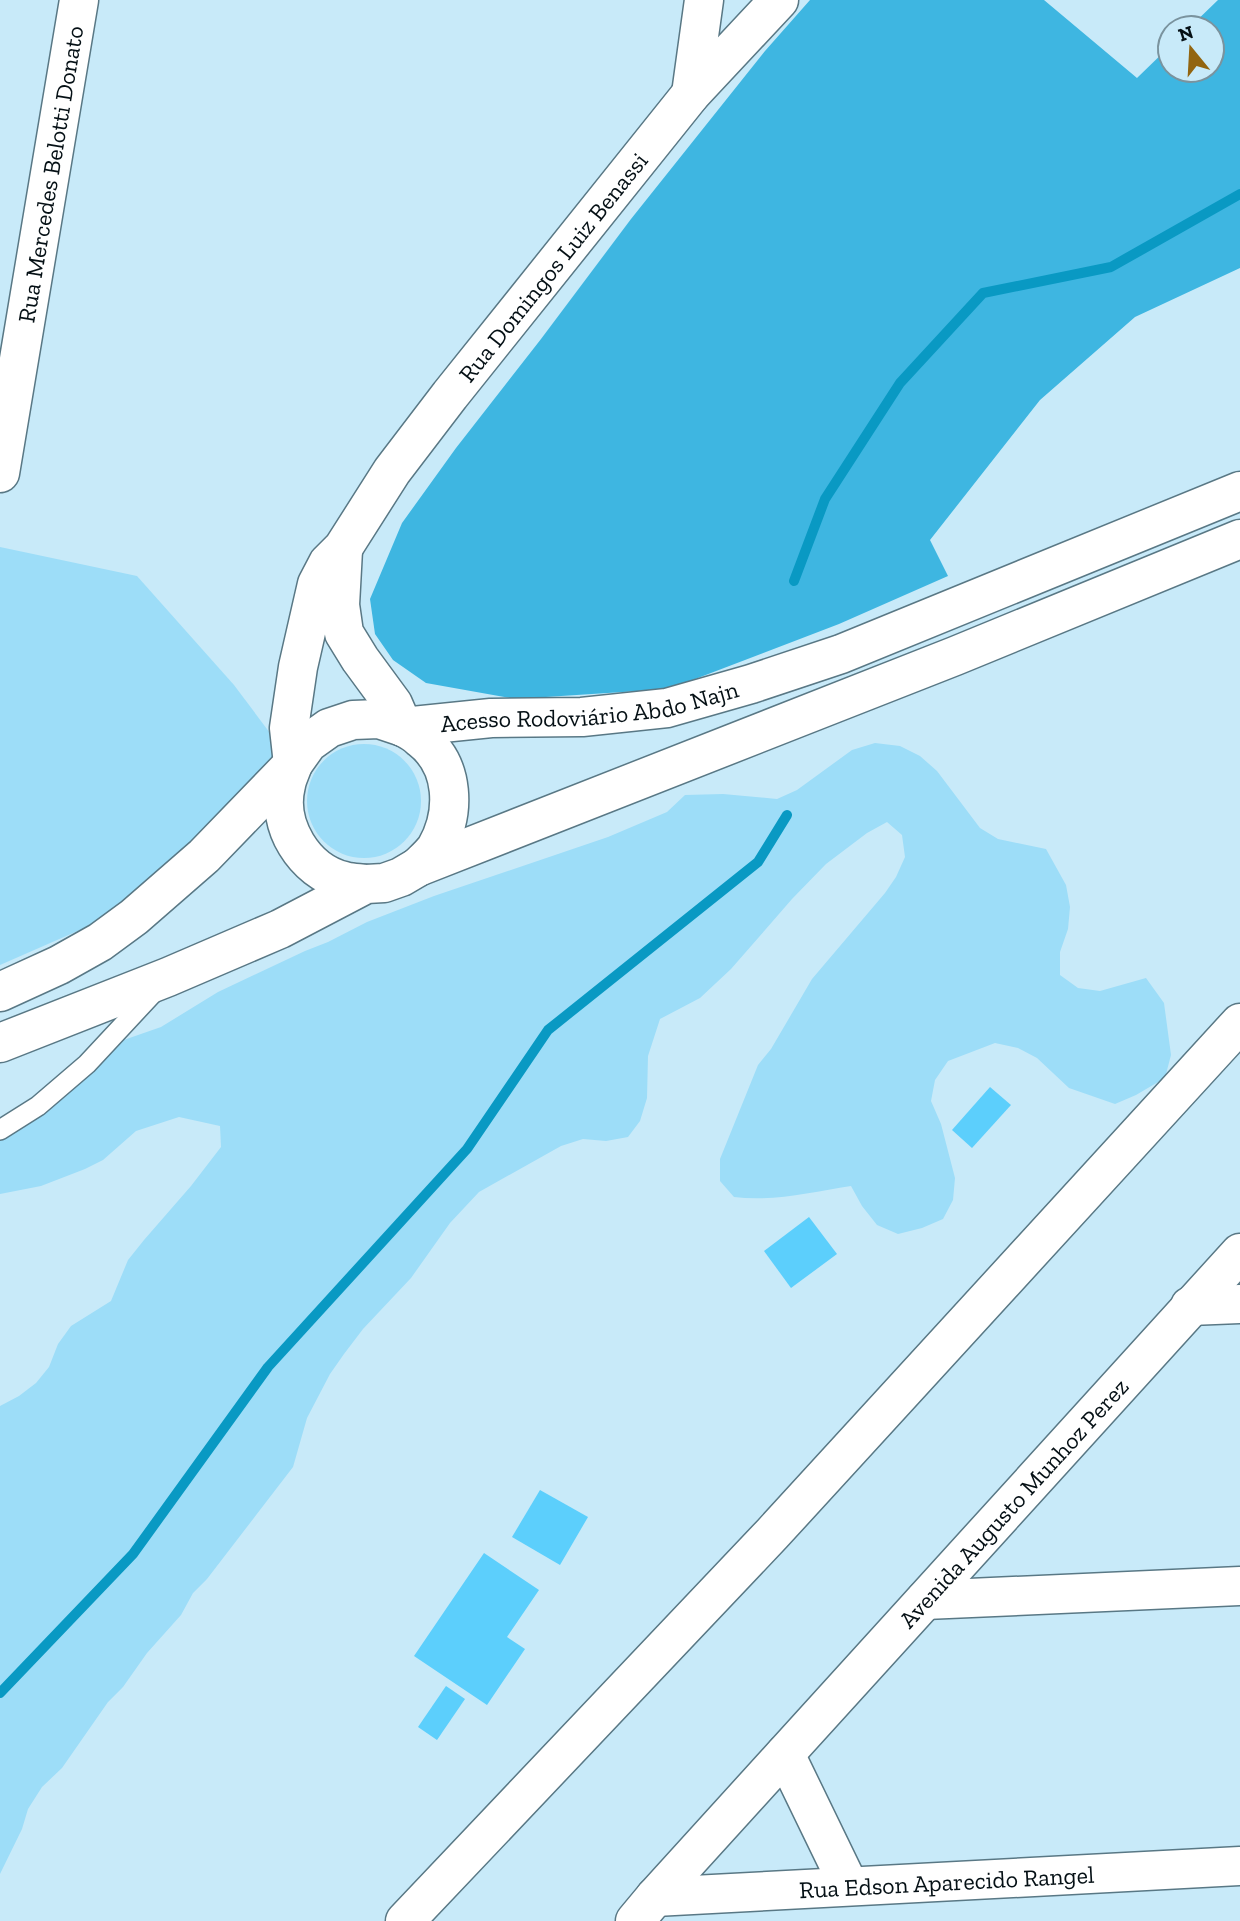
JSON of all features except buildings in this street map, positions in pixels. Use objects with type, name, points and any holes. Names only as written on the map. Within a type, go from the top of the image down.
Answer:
[{"type":"street","name":"Rua Mercedes Belotti Donato","points":[[0,473],[79,0]]},
{"type":"street","points":[[691,94],[704,0]]},
{"type":"street","name":"Rua Domingos Luiz Benassi","points":[[293,764],[289,728],[298,667],[317,584],[328,563],[343,548],[392,471],[450,395],[691,94],[779,0]]},
{"type":"street","name":"Acesso Rodoviário Abdo Najn","points":[[0,992],[59,965],[100,942],[134,917],[204,856],[293,764],[308,743],[328,728],[353,720],[379,719],[403,727],[491,718],[582,717],[667,708],[841,654],[1240,491]]},
{"type":"street","points":[[293,764],[285,787],[284,810],[290,833],[303,854],[320,870],[342,881],[384,883],[418,867],[955,656],[1240,539]]},
{"type":"street","name":"Rua Domingos Luiz Benassi","points":[[343,548],[340,605],[344,633],[393,704],[403,727]]},
{"type":"street","points":[[403,727],[423,740],[438,759],[448,781],[450,805],[446,829],[434,851],[418,867]]},
{"type":"street","points":[[0,1043],[168,977],[280,929],[366,884]]},
{"type":"street","points":[[405,1921],[781,1524],[1240,1023]]},
{"type":"street","name":"Avenida Augusto Munhoz Perez","points":[[645,1909],[1240,1253]]},
{"type":"street","points":[[1190,1307],[1240,1304]]},
{"type":"street","points":[[925,1600],[1240,1586]]},
{"type":"street","points":[[785,1754],[849,1886]]},
{"type":"street","name":"Rua Edson Aparecido Rangel","points":[[645,1909],[849,1886],[1240,1866]]},
{"type":"lane","points":[[0,1129],[38,1106],[87,1064],[168,977]]},
{"type":"shaded area","points":[[810,0],[1044,0],[1137,78],[1156,60],[1156,84],[1226,84],[1226,14],[1204,14],[1218,0],[1240,0],[1240,268],[1135,317],[1040,400],[930,540],[948,576],[839,624],[669,689],[515,699],[426,683],[393,660],[375,634],[370,599],[402,523],[631,219],[765,51]]},
{"type":"shaded area","points":[[0,547],[137,576],[234,685],[282,749],[137,905],[0,965]]},
{"type":"shaded area","points":[[875,743],[900,746],[920,756],[937,771],[980,828],[998,839],[1046,849],[1066,885],[1070,907],[1068,929],[1060,952],[1060,975],[1078,988],[1100,991],[1146,978],[1164,1003],[1171,1055],[1165,1078],[1115,1104],[1069,1088],[1037,1058],[1018,1048],[995,1043],[948,1061],[935,1080],[931,1101],[941,1124],[955,1178],[953,1200],[943,1219],[922,1228],[898,1234],[877,1225],[851,1186],[778,1197],[734,1197],[720,1181],[720,1159],[758,1065],[771,1049],[812,979],[885,893],[905,857],[902,835],[887,822],[867,833],[826,864],[731,969],[700,998],[660,1019],[648,1056],[647,1098],[640,1121],[628,1137],[606,1141],[583,1139],[561,1146],[479,1192],[450,1223],[411,1278],[363,1329],[330,1374],[307,1418],[293,1467],[207,1579],[193,1593],[181,1615],[108,1702],[62,1768],[42,1787],[28,1809],[22,1829],[0,1874],[0,1406],[36,1383],[49,1367],[58,1344],[71,1326],[111,1301],[128,1260],[221,1147],[220,1126],[179,1117],[136,1131],[103,1160],[85,1169],[41,1186],[0,1194],[0,1134],[118,1042],[161,1027],[218,992],[367,922],[434,896],[608,837],[667,812],[685,795],[723,794],[777,799],[797,790],[852,750]]},
{"type":"shaded area","points":[[364,744],[386,748],[405,760],[417,779],[421,801],[417,823],[405,842],[386,854],[364,858],[342,854],[323,842],[311,823],[307,801],[311,779],[323,760],[342,748]]},
{"type":"waterway","points":[[794,581],[825,499],[900,383],[983,293],[1111,267],[1240,194]]},
{"type":"waterway","points":[[0,1693],[133,1554],[268,1367],[467,1149],[548,1030],[758,862],[787,815]]}]
